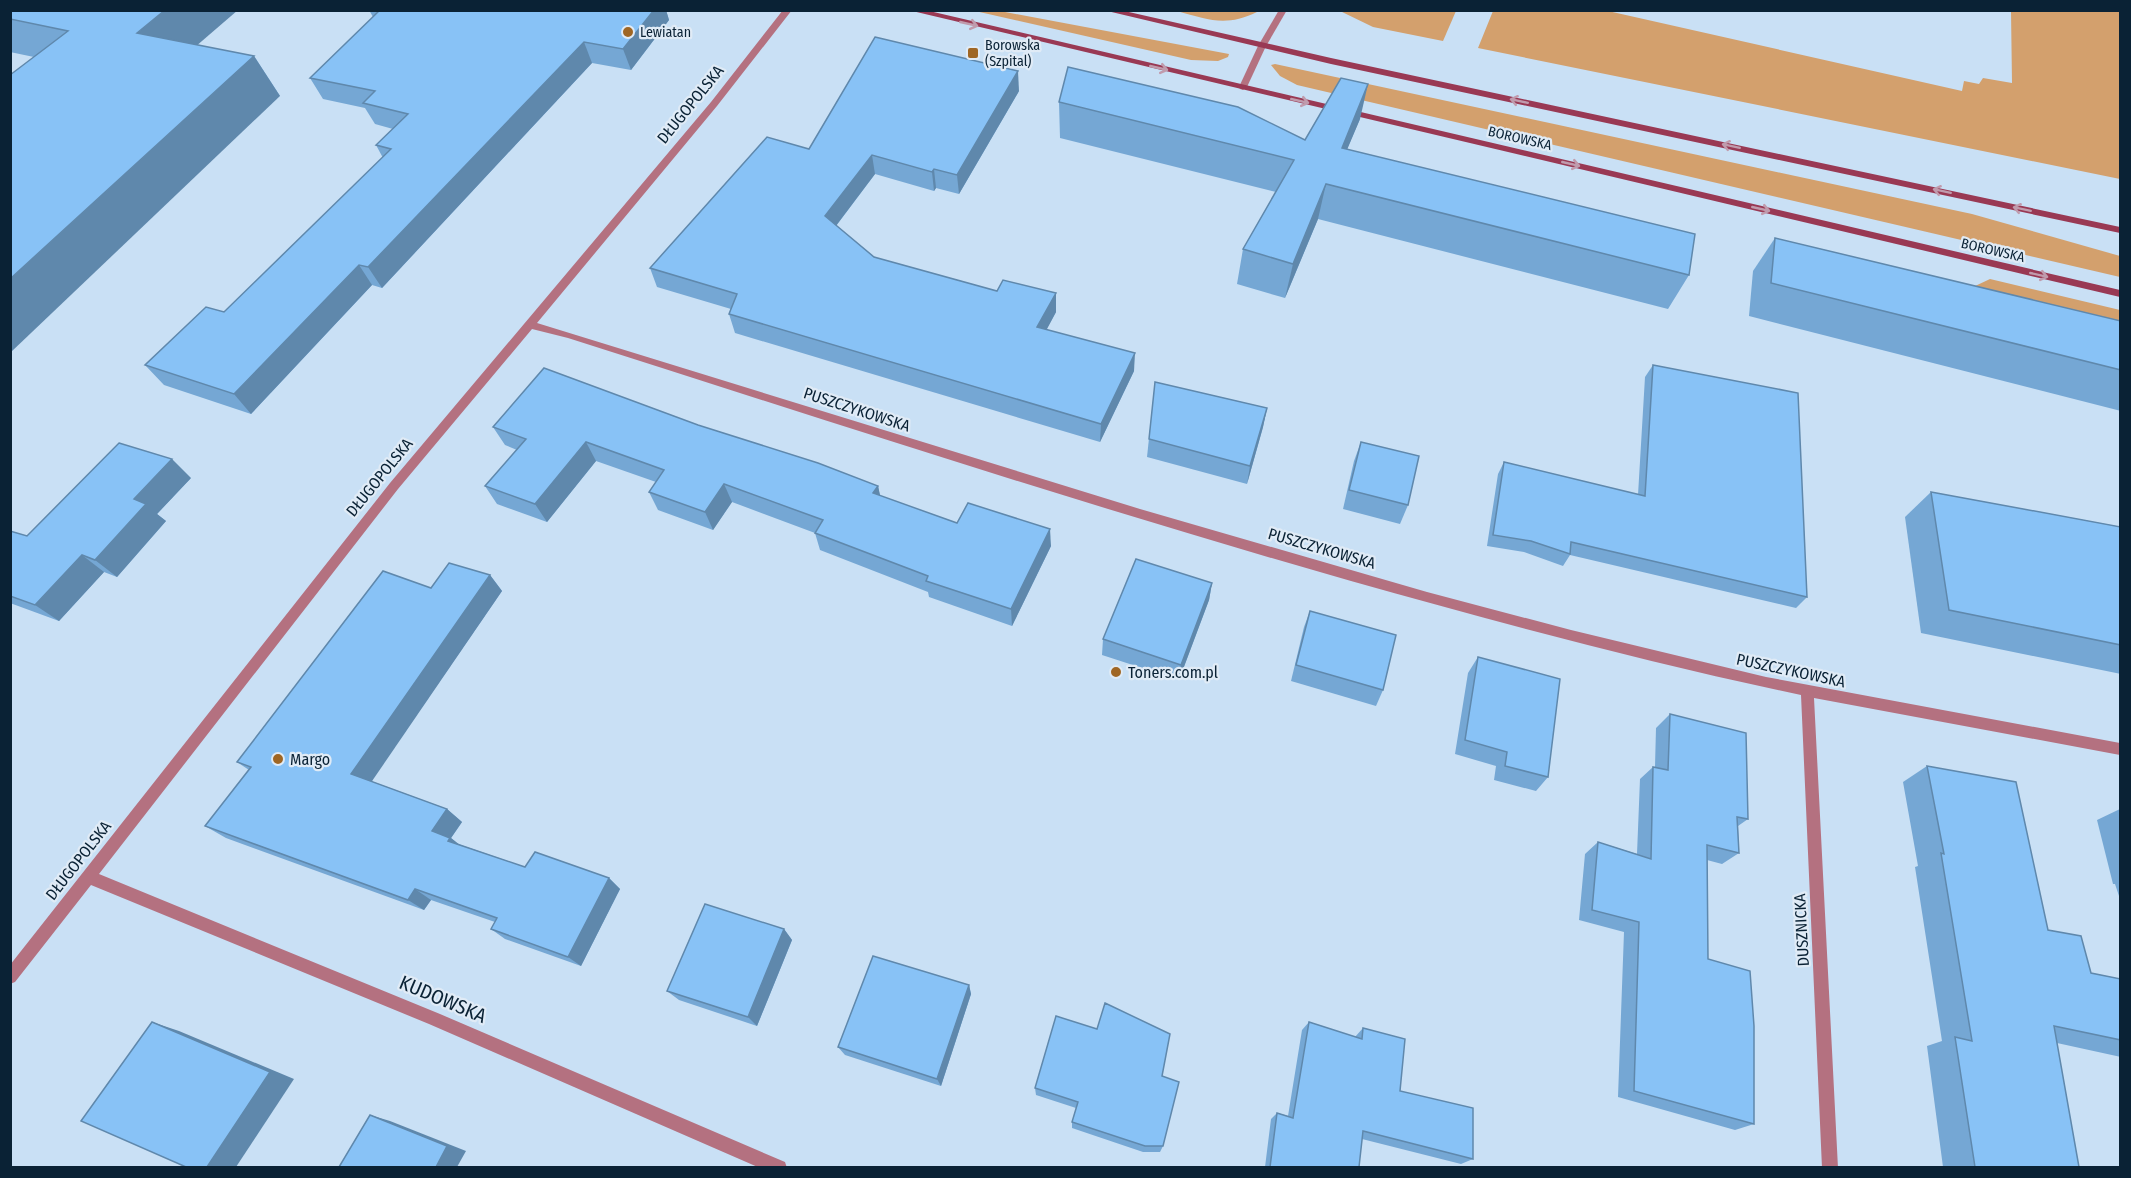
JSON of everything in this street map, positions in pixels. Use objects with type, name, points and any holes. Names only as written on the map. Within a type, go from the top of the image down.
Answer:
[{"type":"street","name":"DŁUGOPOLSKA","points":[[10,977],[394,486],[714,104],[788,10]]},
{"type":"street","name":"BOROWSKA","points":[[912,10],[2121,294]]},
{"type":"street","points":[[1107,10],[1262,46],[2121,230]]},
{"type":"street","points":[[1243,87],[1262,46],[1283,10]]},
{"type":"street","name":"PUSZCZYKOWSKA","points":[[528,324],[1079,496],[1471,608],[1807,691],[2121,749]]},
{"type":"street","name":"DUSZNICKA","points":[[1807,691],[1830,1167]]},
{"type":"street","name":"KUDOWSKA","points":[[88,877],[272,949],[779,1167]]},
{"type":"shaded area","points":[[975,11],[1000,11],[1229,54],[1228,57],[1218,61],[1191,60]]},
{"type":"shaded area","points":[[1177,11],[1257,12],[1227,21]]},
{"type":"shaded area","points":[[1340,11],[1456,11],[1443,41],[1373,27]]},
{"type":"shaded area","points":[[1493,11],[1608,11],[1962,91],[1964,81],[1979,84],[1983,78],[2012,83],[2011,11],[2120,11],[2120,179],[1478,48]]},
{"type":"shaded area","points":[[1275,64],[1972,214],[2120,256],[2120,277],[1297,85],[1280,76],[1271,65]]},
{"type":"shaded area","points":[[1990,279],[2120,310],[2120,326],[1973,287]]},
{"type":"building","points":[[10,10],[165,10],[137,33],[254,56],[10,279],[10,75],[68,31],[10,19]]},
{"type":"building","points":[[380,10],[654,10],[623,49],[584,42],[368,267],[359,265],[234,394],[145,365],[206,307],[224,312],[391,149],[376,145],[408,114],[363,103],[375,91],[310,78]]},
{"type":"building","points":[[875,37],[1018,71],[957,175],[934,169],[932,172],[872,155],[825,216],[874,257],[997,291],[1003,280],[1056,293],[1037,327],[1135,353],[1101,424],[729,314],[737,294],[650,268],[767,137],[809,149]]},
{"type":"building","points":[[1068,67],[1238,107],[1305,140],[1341,78],[1368,84],[1342,148],[1695,234],[1689,275],[1326,184],[1293,264],[1243,249],[1294,160],[1059,102]]},
{"type":"building","points":[[1775,238],[2121,321],[2121,370],[1771,283]]},
{"type":"building","points":[[1653,365],[1798,393],[1807,597],[1571,542],[1570,554],[1531,541],[1493,535],[1504,462],[1645,496]]},
{"type":"building","points":[[544,368],[698,425],[818,463],[878,486],[873,493],[957,523],[968,503],[1050,529],[1011,609],[926,581],[928,576],[815,533],[823,520],[724,484],[705,512],[649,492],[664,470],[586,442],[535,504],[485,486],[526,439],[493,427]]},
{"type":"building","points":[[1155,382],[1267,408],[1250,466],[1149,439]]},
{"type":"building","points":[[1361,442],[1419,456],[1408,505],[1349,490]]},
{"type":"building","points":[[119,443],[172,459],[134,499],[146,504],[95,560],[82,555],[35,605],[10,596],[10,531],[27,536]]},
{"type":"building","points":[[1931,492],[2121,527],[2121,645],[1949,610]]},
{"type":"building","points":[[1136,559],[1212,583],[1181,665],[1103,639]]},
{"type":"building","points":[[449,563],[490,575],[351,774],[447,809],[432,831],[450,838],[448,841],[525,867],[535,852],[609,878],[568,957],[491,929],[497,918],[415,889],[408,900],[205,826],[251,767],[237,762],[383,571],[431,588]]},
{"type":"building","points":[[1310,611],[1396,635],[1383,690],[1296,665]]},
{"type":"building","points":[[1478,657],[1560,679],[1548,777],[1505,766],[1507,752],[1465,740]]},
{"type":"building","points":[[1670,714],[1746,733],[1748,819],[1737,817],[1739,853],[1707,845],[1708,959],[1750,971],[1754,1026],[1754,1124],[1634,1091],[1639,922],[1592,910],[1598,842],[1651,859],[1653,767],[1668,770]]},
{"type":"building","points":[[1927,766],[2016,782],[2048,930],[2081,936],[2091,973],[2121,979],[2121,1040],[2054,1026],[2079,1167],[1975,1167],[1955,1037],[1972,1041],[1941,853],[1944,854]]},
{"type":"building","points":[[705,904],[784,929],[748,1017],[667,991]]},
{"type":"building","points":[[873,956],[969,985],[937,1079],[838,1047]]},
{"type":"building","points":[[1105,1003],[1170,1034],[1162,1076],[1179,1082],[1163,1146],[1145,1146],[1072,1122],[1078,1102],[1035,1088],[1056,1016],[1097,1029]]},
{"type":"building","points":[[152,1022],[270,1072],[207,1167],[186,1167],[81,1121]]},
{"type":"building","points":[[1309,1022],[1362,1039],[1363,1028],[1405,1039],[1400,1091],[1473,1108],[1473,1159],[1363,1131],[1359,1167],[1270,1167],[1277,1113],[1293,1118]]},
{"type":"building","points":[[370,1115],[447,1146],[436,1167],[339,1167]]},
{"type":"place","name":"Lewiatan","points":[[628,32]]},
{"type":"place","name":"Borowska (Szpital)","points":[[973,53]]},
{"type":"place","name":"Toners.com.pl","points":[[1116,672]]},
{"type":"place","name":"Margo","points":[[278,759]]}]
